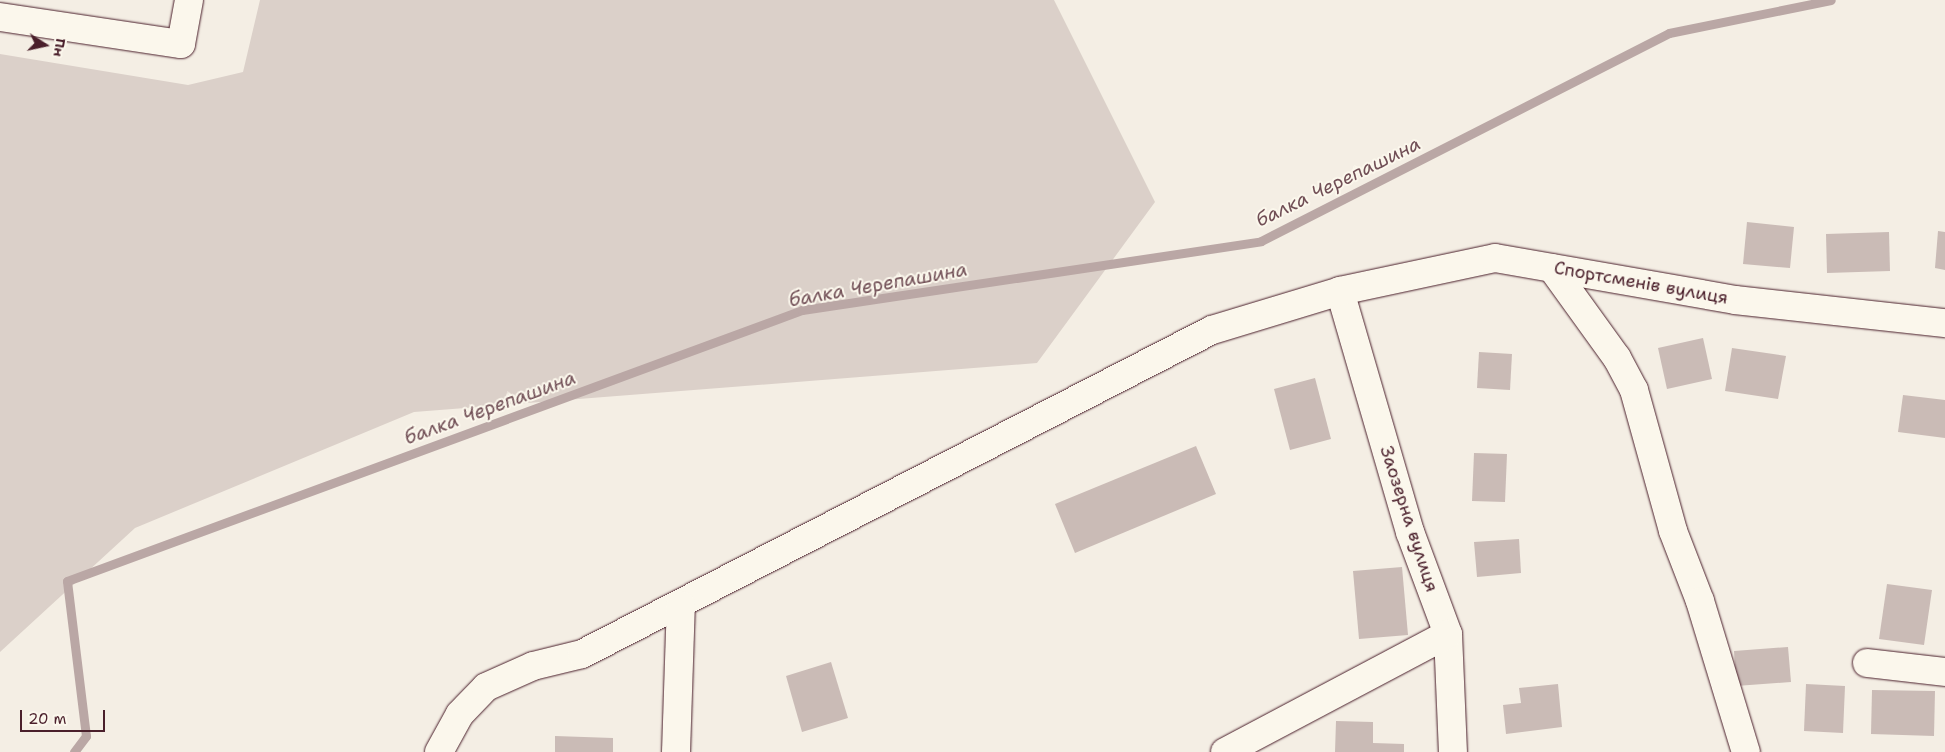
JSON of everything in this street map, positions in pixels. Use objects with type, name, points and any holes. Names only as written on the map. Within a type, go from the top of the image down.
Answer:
[{"type":"street","points":[[0,17],[181,44],[189,0]]},
{"type":"street","name":"Спортсменів вулиця","points":[[439,752],[460,714],[486,687],[533,666],[582,654],[1212,330],[1340,291],[1495,258],[1735,300],[1945,323]]},
{"type":"street","points":[[1552,268],[1617,358],[1634,390],[1673,531],[1700,601],[1746,752]]},
{"type":"street","name":"Заозерна вулиця","points":[[1340,291],[1410,532],[1448,634],[1453,752]]},
{"type":"street","points":[[676,752],[680,605]]},
{"type":"street","points":[[1225,752],[1448,634]]},
{"type":"street","points":[[1867,664],[1945,672]]},
{"type":"shaded area","points":[[260,0],[1054,0],[1155,202],[1037,363],[414,412],[135,528],[0,652],[0,54],[188,85],[243,72]]},
{"type":"building","points":[[1747,222],[1794,227],[1790,268],[1743,264]]},
{"type":"building","points":[[1938,231],[1945,232],[1945,270],[1935,268]]},
{"type":"building","points":[[1889,232],[1890,271],[1827,273],[1826,234]]},
{"type":"building","points":[[1703,338],[1712,379],[1667,389],[1658,348]]},
{"type":"building","points":[[1732,348],[1786,356],[1778,399],[1725,391]]},
{"type":"building","points":[[1479,352],[1512,354],[1510,390],[1477,388]]},
{"type":"building","points":[[1315,378],[1331,439],[1290,450],[1274,389]]},
{"type":"building","points":[[1903,395],[1945,400],[1945,438],[1898,432]]},
{"type":"building","points":[[1196,446],[1216,494],[1075,553],[1055,504]]},
{"type":"building","points":[[1474,453],[1507,454],[1505,502],[1472,501]]},
{"type":"building","points":[[1519,539],[1521,573],[1477,577],[1474,542]]},
{"type":"building","points":[[1402,567],[1408,635],[1359,639],[1353,571]]},
{"type":"building","points":[[1887,584],[1932,590],[1924,645],[1879,639]]},
{"type":"building","points":[[1788,647],[1791,682],[1736,686],[1734,651]]},
{"type":"building","points":[[831,662],[848,718],[802,732],[786,676]]},
{"type":"building","points":[[1558,684],[1562,727],[1506,734],[1503,705],[1521,703],[1519,688]]},
{"type":"building","points":[[1806,684],[1845,686],[1843,733],[1804,731]]},
{"type":"building","points":[[1872,690],[1935,691],[1934,736],[1871,734]]},
{"type":"building","points":[[1336,721],[1373,722],[1373,743],[1404,744],[1404,752],[1335,752]]},
{"type":"building","points":[[555,736],[613,738],[613,752],[555,752]]},
{"type":"waterway","name":"балка Черепашина","points":[[74,752],[86,736],[67,581],[802,310],[1261,241],[1669,33],[1831,0]]}]
